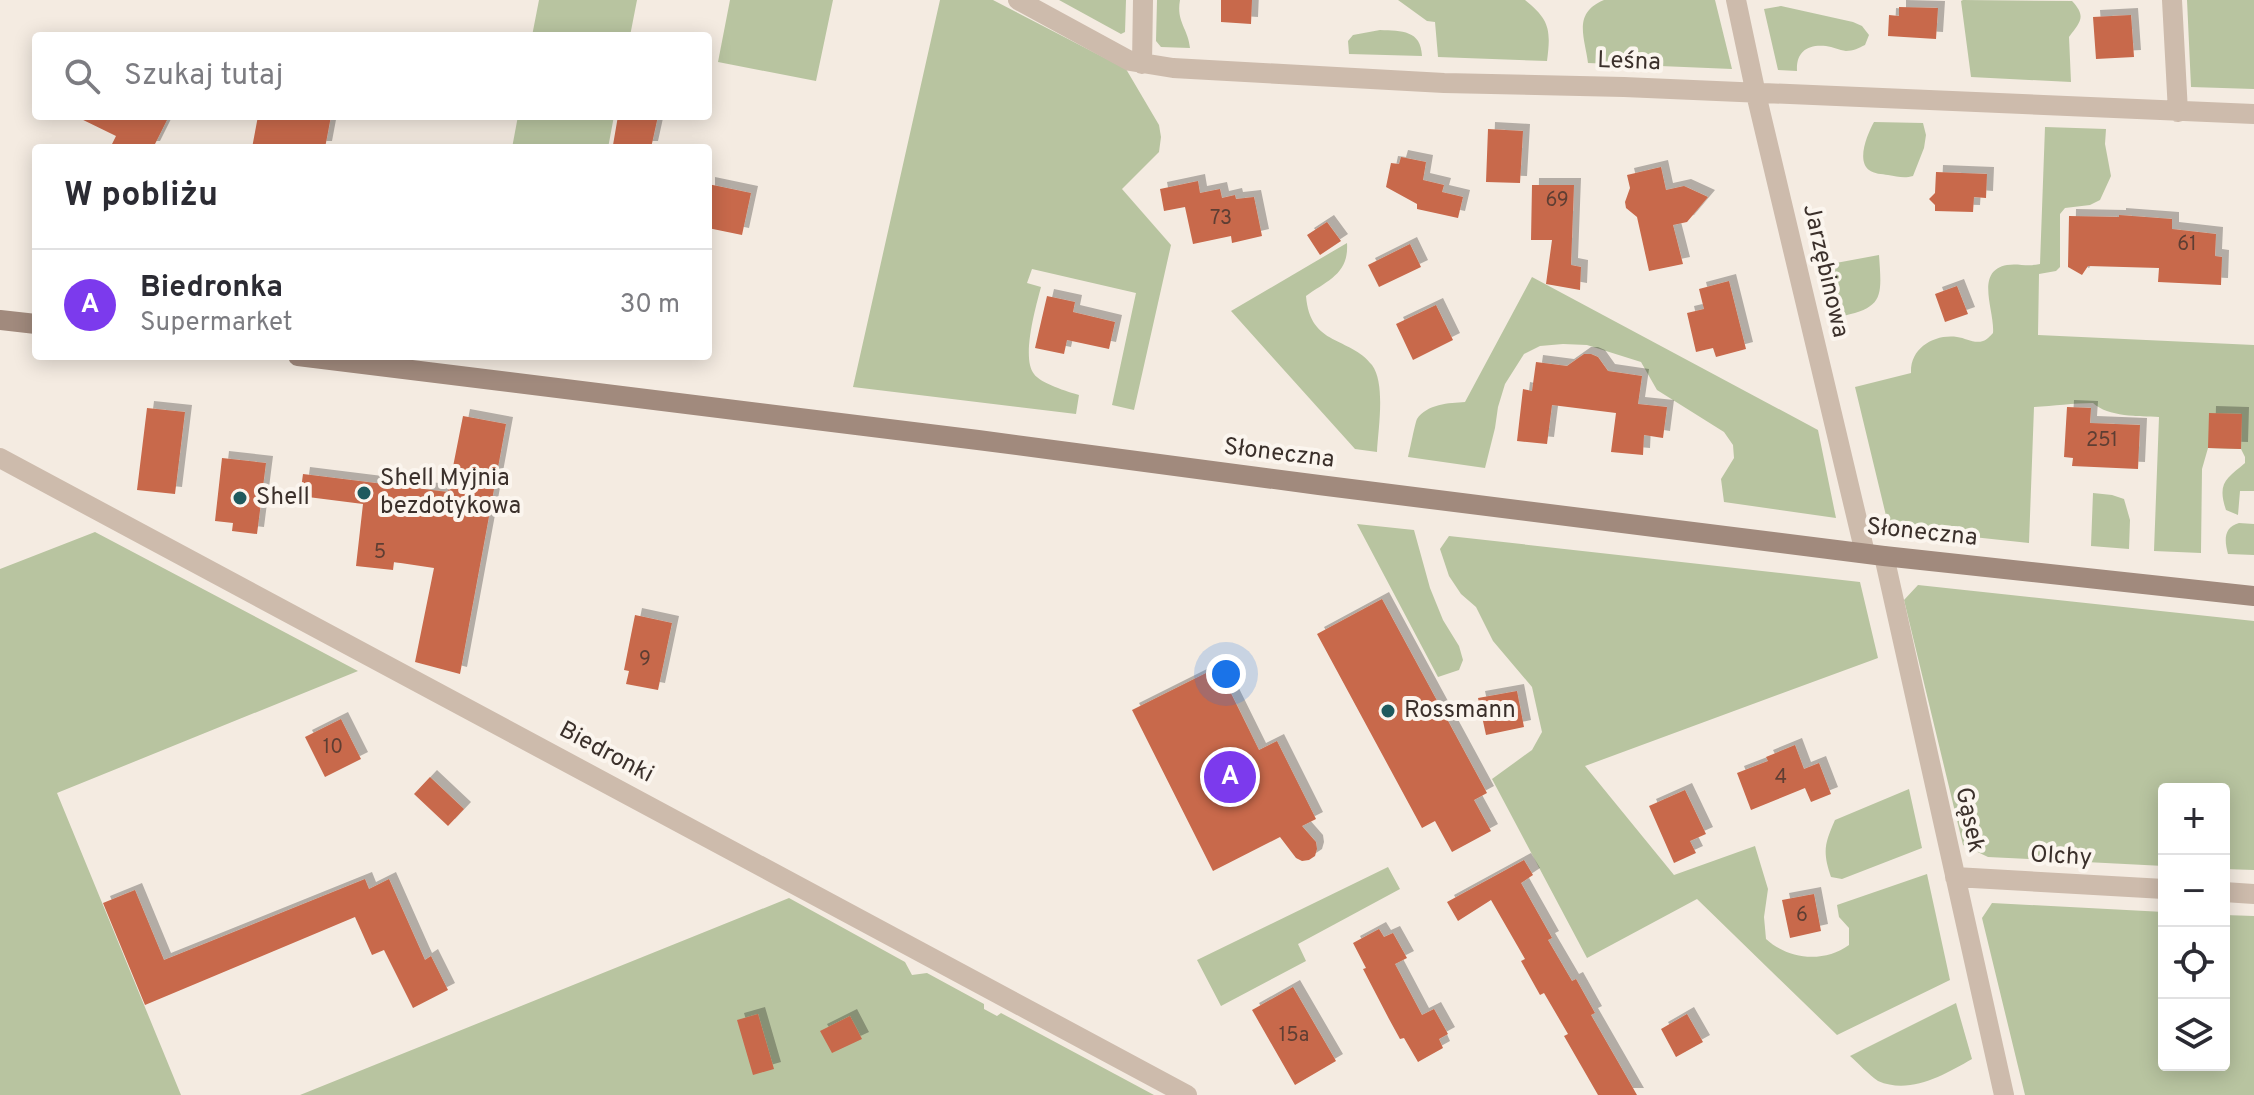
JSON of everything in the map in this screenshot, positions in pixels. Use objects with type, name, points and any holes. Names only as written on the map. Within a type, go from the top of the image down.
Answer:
[{"type":"main road","points":[[0,320],[32,324]]},
{"type":"main road","name":"Słoneczna","points":[[330,360],[963,438],[1383,494],[2254,596]]},
{"type":"street","name":"Leśna","points":[[1018,0],[1130,61],[1173,68],[1299,76],[2254,114]]},
{"type":"street","points":[[1142,64],[1143,0]]},
{"type":"street","name":"Jarzębinowa","points":[[1736,0],[1756,94],[1875,554]]},
{"type":"street","points":[[2172,0],[2178,112]]},
{"type":"street","name":"Biedronki","points":[[0,458],[1187,1095]]},
{"type":"street","name":"Gąsek","points":[[1875,554],[1955,877],[2004,1095]]},
{"type":"street","name":"Olchy","points":[[1955,877],[2158,889]]},
{"type":"street","points":[[2230,892],[2254,894]]},
{"type":"green space","points":[[539,0],[637,0],[631,32],[533,32]]},
{"type":"green space","points":[[730,0],[833,0],[816,81],[718,62]]},
{"type":"green space","points":[[940,0],[993,0],[1126,69],[1159,125],[1159,152],[1122,189],[1171,245],[1134,410],[1112,405],[1136,293],[1032,269],[1027,283],[1041,287],[1029,344],[1030,366],[1042,381],[1079,395],[1076,414],[853,387]]},
{"type":"green space","points":[[1059,0],[1126,0],[1125,32],[1121,34]]},
{"type":"green space","points":[[1157,0],[1180,0],[1181,20],[1190,48],[1161,47],[1156,41]]},
{"type":"green space","points":[[1398,0],[1525,0],[1540,14],[1547,26],[1547,61],[1438,57],[1435,22],[1427,21]]},
{"type":"green space","points":[[1604,0],[1715,0],[1732,69],[1588,63],[1583,36],[1584,19],[1594,5]]},
{"type":"green space","points":[[1963,0],[2072,1],[2081,15],[2069,37],[2071,82],[1971,77]]},
{"type":"green space","points":[[2187,0],[2254,0],[2254,89],[2191,87]]},
{"type":"green space","points":[[1781,6],[1853,22],[1862,26],[1869,35],[1865,45],[1851,50],[1813,46],[1801,54],[1797,71],[1778,70],[1764,9]]},
{"type":"green space","points":[[1380,30],[1403,32],[1414,37],[1421,47],[1422,56],[1349,54],[1348,41],[1353,35]]},
{"type":"green space","points":[[517,120],[613,120],[609,144],[513,144]]},
{"type":"green space","points":[[1874,122],[1923,123],[1926,135],[1924,148],[1913,176],[1878,174],[1865,166],[1864,146]]},
{"type":"green space","points":[[2045,127],[2106,129],[2105,144],[2111,176],[2100,200],[2090,205],[2065,208],[2060,214],[2060,267],[2056,271],[2039,274],[2038,335],[2254,345],[2254,491],[2240,491],[2238,515],[2226,510],[2223,487],[2245,463],[2245,457],[2241,449],[2208,448],[2202,469],[2201,553],[2154,551],[2159,417],[2115,413],[2093,403],[2034,407],[2029,543],[1889,528],[1855,387],[1911,373],[1915,356],[1932,340],[1957,337],[1980,342],[1993,333],[1988,293],[1991,275],[2007,265],[2040,264]]},
{"type":"green space","points":[[1347,243],[1347,254],[1341,269],[1306,296],[1309,312],[1323,333],[1363,356],[1376,373],[1380,407],[1377,452],[1355,449],[1231,311]]},
{"type":"green space","points":[[1879,255],[1877,299],[1864,310],[1838,317],[1825,265]]},
{"type":"green space","points":[[1532,277],[1818,430],[1836,518],[1724,502],[1721,479],[1734,458],[1733,445],[1724,432],[1657,390],[1641,362],[1587,345],[1540,346],[1524,354],[1505,384],[1485,468],[1408,457],[1416,421],[1421,414],[1439,405],[1465,402]]},
{"type":"green space","points":[[2093,493],[2124,499],[2130,520],[2129,549],[2091,546]]},
{"type":"green space","points":[[2239,523],[2254,524],[2254,555],[2228,554],[2226,535],[2230,528]]},
{"type":"green space","points":[[1357,524],[1414,530],[1430,588],[1443,620],[1459,646],[1463,660],[1459,670],[1438,677]]},
{"type":"green space","points":[[95,532],[358,671],[57,793],[181,1095],[0,1095],[0,569]]},
{"type":"green space","points":[[1449,536],[1860,582],[1878,658],[1585,766],[1674,875],[1755,846],[1768,889],[1764,917],[1766,939],[1796,955],[1829,955],[1849,945],[1849,928],[1839,917],[1837,905],[1927,874],[1950,980],[1837,1035],[1697,899],[1587,958],[1492,779],[1532,750],[1542,732],[1532,687],[1493,641],[1476,607],[1461,594],[1449,576],[1440,549]]},
{"type":"green space","points":[[1918,585],[2254,621],[2254,870],[2230,869],[2230,783],[2158,783],[2158,866],[1988,857],[1963,845],[1904,600]]},
{"type":"green space","points":[[1909,789],[1922,848],[1842,879],[1831,877],[1826,847],[1835,820]]},
{"type":"green space","points":[[1388,867],[1400,889],[1298,944],[1306,961],[1221,1006],[1197,960]]},
{"type":"green space","points":[[789,898],[905,962],[912,975],[927,973],[984,1004],[984,1009],[997,1016],[1001,1013],[1154,1095],[300,1095]]},
{"type":"green space","points":[[1992,903],[2158,912],[2158,1071],[2230,1071],[2230,915],[2254,916],[2254,1095],[2025,1095],[1982,918]]},
{"type":"green space","points":[[1956,1003],[1972,1059],[1950,1071],[1914,1084],[1890,1085],[1878,1081],[1850,1056]]},
{"type":"building","points":[[1221,0],[1252,0],[1251,24],[1221,22]]},
{"type":"building","points":[[1899,7],[1938,8],[1936,39],[1888,36],[1889,15],[1899,16]]},
{"type":"building","points":[[2131,15],[2134,57],[2096,59],[2093,17]]},
{"type":"building","points":[[83,120],[167,120],[155,144],[112,144],[116,136]]},
{"type":"building","points":[[257,120],[330,120],[326,144],[253,144]]},
{"type":"building","points":[[617,120],[657,120],[652,144],[613,144]]},
{"type":"building","points":[[1488,129],[1523,131],[1520,183],[1486,182]]},
{"type":"building","points":[[1401,157],[1426,162],[1423,180],[1444,185],[1442,192],[1463,197],[1458,218],[1417,209],[1417,204],[1386,187],[1391,163],[1399,164]]},
{"type":"building","points":[[1661,167],[1666,190],[1684,186],[1708,197],[1687,222],[1673,225],[1683,264],[1649,271],[1637,217],[1626,208],[1630,188],[1627,175]]},
{"type":"building","points":[[1936,172],[1987,174],[1986,198],[1974,197],[1973,212],[1935,211],[1935,205],[1929,199],[1935,193]]},
{"type":"building","points":[[1198,181],[1200,193],[1220,189],[1222,198],[1235,195],[1236,199],[1254,197],[1262,236],[1232,243],[1231,236],[1193,244],[1185,207],[1164,211],[1160,189]]},
{"type":"building","points":[[712,185],[751,193],[742,235],[712,229]]},
{"type":"building","points":[[1532,185],[1574,185],[1571,265],[1581,267],[1580,290],[1546,284],[1552,240],[1531,240]]},
{"type":"building","points":[[2119,215],[2172,219],[2172,229],[2216,234],[2215,256],[2222,257],[2221,285],[2158,282],[2159,268],[2088,266],[2082,275],[2068,267],[2069,216]]},
{"type":"building","points":[[1327,222],[1341,241],[1320,255],[1307,235]]},
{"type":"building","points":[[1410,244],[1421,267],[1379,287],[1368,265]]},
{"type":"building","points":[[1729,281],[1746,349],[1716,357],[1713,348],[1696,352],[1687,313],[1704,309],[1699,289]]},
{"type":"building","points":[[1957,286],[1968,314],[1945,322],[1935,294]]},
{"type":"building","points":[[1047,296],[1075,302],[1073,312],[1115,322],[1109,349],[1067,340],[1064,354],[1035,348]]},
{"type":"building","points":[[1436,305],[1453,340],[1413,360],[1396,324]]},
{"type":"building","points":[[1584,354],[1598,357],[1608,371],[1642,376],[1638,404],[1667,407],[1663,438],[1644,435],[1643,455],[1611,452],[1616,413],[1552,405],[1547,444],[1517,441],[1523,389],[1532,391],[1536,362],[1567,366]]},
{"type":"building","points":[[2067,407],[2091,408],[2090,423],[2140,425],[2138,469],[2072,466],[2073,458],[2064,457]]},
{"type":"building","points":[[147,408],[185,412],[175,494],[137,490]]},
{"type":"building","points":[[2209,413],[2242,414],[2241,449],[2208,448]]},
{"type":"building","points":[[463,416],[506,424],[460,674],[415,662],[434,568],[394,562],[393,570],[356,566],[363,504],[300,496],[303,474],[448,492]]},
{"type":"building","name":"Shell","points":[[222,458],[266,463],[257,534],[232,531],[233,523],[215,521]]},
{"type":"building","points":[[1382,599],[1487,793],[1474,800],[1491,831],[1452,852],[1435,821],[1422,828],[1317,634]]},
{"type":"building","points":[[635,615],[672,623],[658,690],[626,684],[629,671],[624,670]]},
{"type":"building","points":[[1218,667],[1259,750],[1277,741],[1316,819],[1302,826],[1316,842],[1315,856],[1309,860],[1296,858],[1280,837],[1213,871],[1132,710]]},
{"type":"building","points":[[1517,691],[1524,727],[1486,735],[1478,698]]},
{"type":"building","points":[[341,719],[361,759],[325,777],[305,737]]},
{"type":"building","points":[[1795,745],[1804,769],[1819,763],[1831,794],[1811,802],[1805,788],[1751,810],[1737,773],[1768,761],[1766,757]]},
{"type":"building","points":[[430,777],[464,809],[448,826],[414,794]]},
{"type":"building","points":[[1685,790],[1706,834],[1690,841],[1696,853],[1674,863],[1649,806]]},
{"type":"building","points":[[1524,860],[1533,875],[1521,883],[1552,938],[1548,940],[1572,981],[1576,979],[1595,1013],[1591,1015],[1637,1095],[1598,1095],[1564,1036],[1568,1034],[1544,993],[1540,995],[1521,961],[1525,959],[1491,900],[1458,921],[1447,902]]},
{"type":"building","points":[[365,879],[369,889],[389,879],[425,960],[431,956],[448,990],[413,1008],[384,950],[372,955],[355,917],[145,1005],[103,903],[135,890],[164,960]]},
{"type":"building","points":[[1814,894],[1821,931],[1790,938],[1782,900]]},
{"type":"building","points":[[1379,929],[1384,937],[1393,933],[1407,958],[1395,964],[1422,1015],[1434,1009],[1448,1034],[1439,1039],[1443,1048],[1418,1062],[1389,1019],[1353,943]]},
{"type":"building","points":[[1293,987],[1336,1061],[1295,1085],[1252,1010]]},
{"type":"building","points":[[758,1014],[774,1069],[753,1075],[737,1020]]},
{"type":"building","points":[[1687,1014],[1703,1042],[1676,1057],[1661,1029]]},
{"type":"building","points":[[850,1016],[862,1039],[832,1053],[820,1031]]},
{"type":"place","name":"Shell Myjnia bezdotykowa","points":[[364,493]]},
{"type":"place","name":"Shell","points":[[240,498]]},
{"type":"place","name":"Rossmann","points":[[1388,711]]},
{"type":"place","name":"Biedronka","points":[[1230,777]]}]
